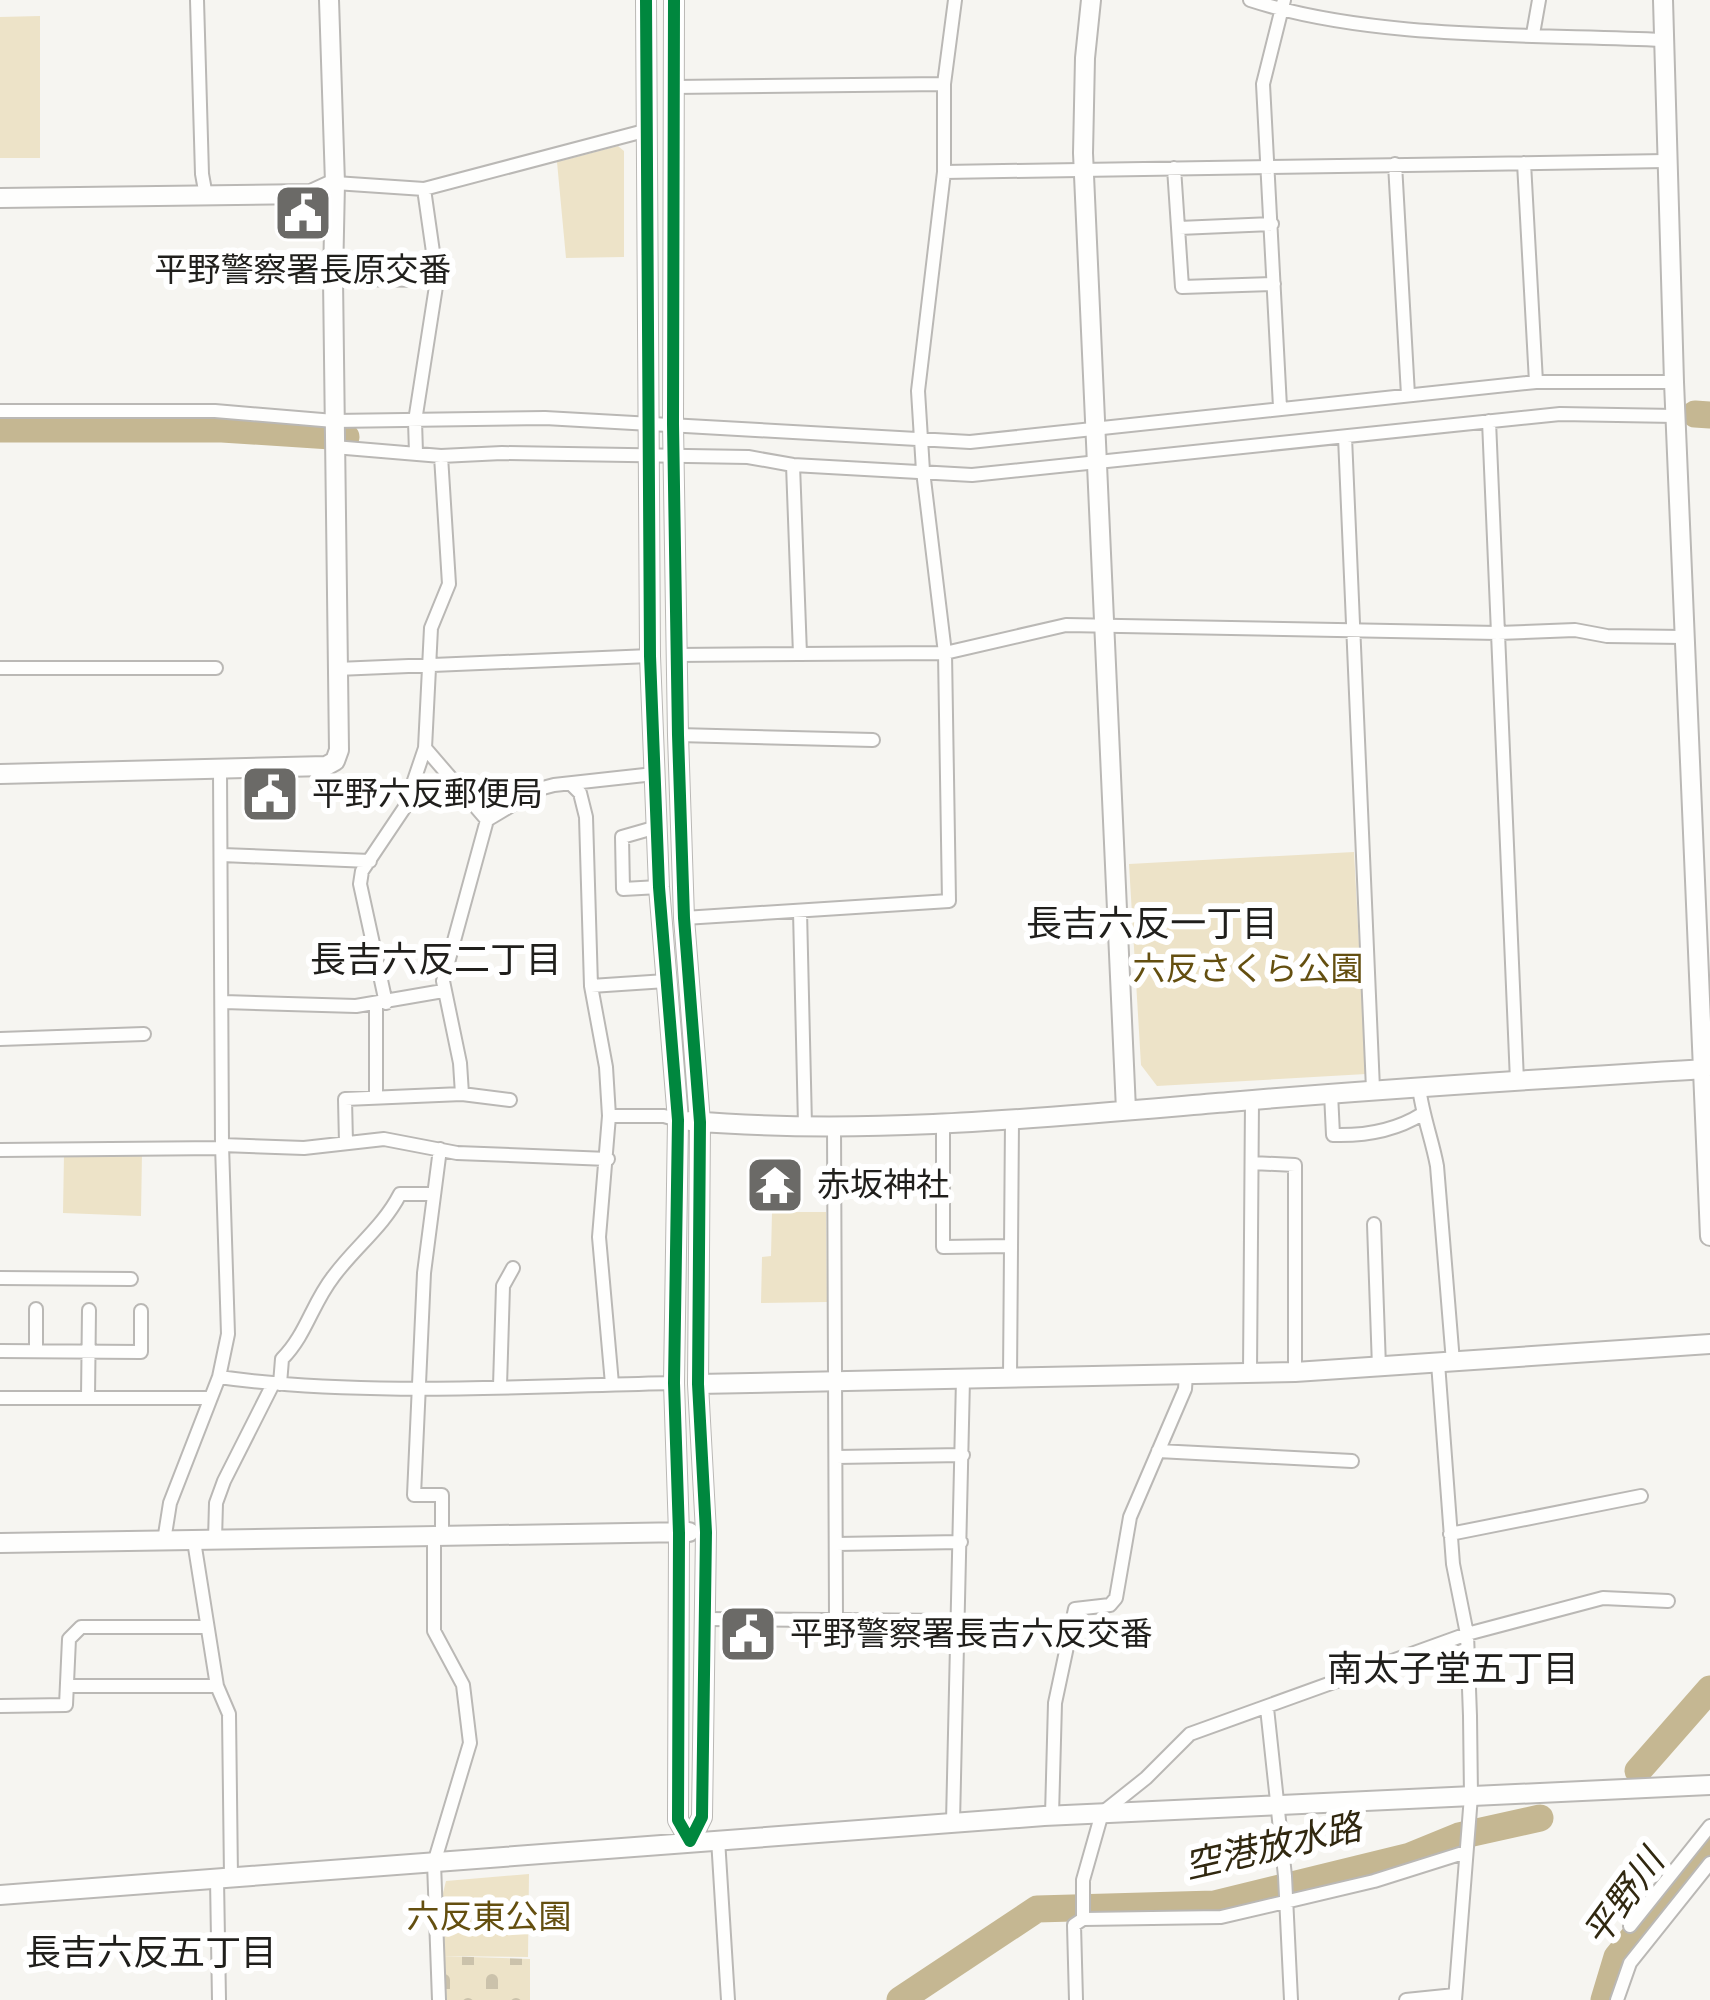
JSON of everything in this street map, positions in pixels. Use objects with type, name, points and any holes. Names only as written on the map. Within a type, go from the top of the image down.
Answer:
[{"type":"street","points":[[197,0],[206,196]]},
{"type":"street","points":[[0,774],[326,766],[335,761],[339,750],[335,183],[329,0]]},
{"type":"street","points":[[646,0],[650,656],[659,887],[678,1120],[674,1383],[679,1533],[678,1820],[690,1841]]},
{"type":"street","points":[[674,0],[676,655],[684,918],[700,1122],[698,1384],[706,1532],[702,1817],[690,1841]]},
{"type":"street","points":[[684,918],[949,901],[945,653],[918,391],[944,172],[944,84],[955,0]]},
{"type":"street","points":[[1091,0],[1083,169],[1100,461],[1126,1110]]},
{"type":"street","points":[[1250,0],[1377,27],[1663,40]]},
{"type":"street","points":[[1533,34],[1539,0]]},
{"type":"street","points":[[1663,0],[1675,416],[1710,1236]]},
{"type":"street","points":[[1280,407],[1263,84],[1282,5]]},
{"type":"street","points":[[673,88],[944,84]]},
{"type":"street","points":[[0,198],[310,194],[335,183],[424,189],[648,130]]},
{"type":"street","points":[[944,172],[1666,160]]},
{"type":"street","points":[[1525,163],[1536,382]]},
{"type":"street","points":[[1395,164],[1408,395]]},
{"type":"street","points":[[1174,167],[1183,287],[1274,284]]},
{"type":"street","points":[[416,454],[415,422],[437,280],[424,189]]},
{"type":"street","points":[[1178,228],[1271,224]]},
{"type":"street","points":[[333,279],[437,280]]},
{"type":"street","points":[[0,411],[196,411],[334,421],[545,418],[970,442],[1536,382],[1674,382]]},
{"type":"street","points":[[334,446],[441,456],[748,457],[793,465],[972,475],[1560,414],[1675,416]]},
{"type":"street","points":[[1489,422],[1517,1081]]},
{"type":"street","points":[[1345,437],[1373,1089]]},
{"type":"street","points":[[376,1096],[381,1004],[360,898],[362,872],[405,807],[425,748],[431,628],[449,584],[441,456]]},
{"type":"street","points":[[793,465],[800,654]]},
{"type":"street","points":[[676,655],[945,653],[1066,625],[1575,631],[1684,637]]},
{"type":"street","points":[[338,669],[650,656]]},
{"type":"street","points":[[0,668],[216,668]]},
{"type":"street","points":[[678,735],[873,740]]},
{"type":"street","points":[[425,748],[488,820]]},
{"type":"street","points":[[164,1541],[170,1503],[219,1377],[228,1334],[220,770]]},
{"type":"street","points":[[462,1094],[460,1063],[443,991],[488,820],[539,789],[654,773]]},
{"type":"street","points":[[572,784],[580,793],[586,817],[590,986],[606,1067],[608,1159],[599,1237],[612,1384]]},
{"type":"street","points":[[657,827],[622,837],[623,889],[659,887]]},
{"type":"street","points":[[222,855],[370,861]]},
{"type":"street","points":[[800,910],[805,1125]]},
{"type":"street","points":[[590,986],[666,981]]},
{"type":"street","points":[[224,1002],[312,1007],[381,1004],[443,991]]},
{"type":"street","points":[[0,1039],[144,1034]]},
{"type":"street","points":[[609,1116],[805,1125],[943,1123],[1703,1069]]},
{"type":"street","points":[[1406,2000],[1455,1997],[1471,1796],[1467,1634],[1450,1534],[1437,1166],[1419,1087]]},
{"type":"street","points":[[1331,1093],[1333,1135],[1357,1136],[1403,1126],[1422,1114]]},
{"type":"street","points":[[346,1143],[345,1099],[462,1094],[510,1100]]},
{"type":"street","points":[[1250,1373],[1252,1100]]},
{"type":"street","points":[[1010,1378],[1012,1120]]},
{"type":"street","points":[[943,1123],[943,1247],[1011,1246]]},
{"type":"street","points":[[834,1124],[836,1619]]},
{"type":"street","points":[[0,1150],[304,1148],[384,1138],[440,1149],[608,1159]]},
{"type":"street","points":[[439,2000],[434,1863],[470,1744],[463,1685],[434,1630],[442,1495],[414,1495],[424,1274],[440,1149]]},
{"type":"street","points":[[1252,1163],[1295,1165],[1295,1372]]},
{"type":"street","points":[[215,1540],[216,1503],[224,1481],[277,1384],[282,1358],[301,1340],[337,1272],[387,1220],[400,1194],[434,1194]]},
{"type":"street","points":[[1374,1224],[1379,1367]]},
{"type":"street","points":[[500,1385],[503,1286],[512,1268]]},
{"type":"street","points":[[0,1278],[131,1279]]},
{"type":"street","points":[[36,1309],[36,1352]]},
{"type":"street","points":[[88,1397],[89,1310]]},
{"type":"street","points":[[0,1351],[141,1352],[141,1311]]},
{"type":"street","points":[[698,1384],[1295,1372],[1710,1344]]},
{"type":"street","points":[[1052,1815],[1055,1703],[1075,1609],[1110,1605],[1116,1598],[1130,1517],[1185,1389],[1186,1374]]},
{"type":"street","points":[[219,1377],[277,1384],[421,1386],[674,1383]]},
{"type":"street","points":[[953,1822],[963,1379]]},
{"type":"street","points":[[0,1398],[211,1398]]},
{"type":"street","points":[[1158,1451],[1352,1461]]},
{"type":"street","points":[[836,1457],[963,1455]]},
{"type":"street","points":[[1450,1534],[1641,1496]]},
{"type":"street","points":[[0,1543],[706,1532]]},
{"type":"street","points":[[194,1540],[217,1686],[229,1714],[219,2000]]},
{"type":"street","points":[[836,1544],[961,1542]]},
{"type":"street","points":[[1083,1919],[1083,1880],[1102,1813],[1190,1734],[1467,1634],[1603,1598],[1668,1601]]},
{"type":"street","points":[[704,1619],[957,1621]]},
{"type":"street","points":[[0,1706],[66,1706],[69,1639],[81,1627],[207,1627]]},
{"type":"street","points":[[67,1686],[217,1686]]},
{"type":"street","points":[[1267,1708],[1292,2000]]},
{"type":"street","points":[[0,1895],[1052,1815],[1710,1785]]},
{"type":"street","points":[[1630,1926],[1710,1827]]},
{"type":"street","points":[[718,1839],[728,2000]]},
{"type":"street","points":[[1076,2000],[1074,1925],[1083,1919],[1221,1917],[1373,1881],[1466,1852]]},
{"type":"street","points":[[1617,2000],[1630,1963],[1710,1863]]},
{"type":"green space","points":[[40,16],[40,158],[0,158],[0,17]]},
{"type":"green space","points":[[618,146],[624,151],[624,257],[566,258],[557,162]]},
{"type":"green space","name":"六反さくら公園","points":[[1354,852],[1366,1074],[1157,1086],[1141,1065],[1129,864]]},
{"type":"green space","points":[[142,1152],[141,1216],[63,1213],[64,1154]]},
{"type":"green space","points":[[772,1212],[826,1212],[827,1302],[761,1303],[762,1257],[771,1256]]},
{"type":"green space","name":"六反東公園","points":[[529,1874],[528,1957],[441,1956],[439,1909],[446,1881]]},
{"type":"green space","points":[[441,1956],[530,1959],[530,2000],[443,2000]]},
{"type":"waterway","points":[[1695,414],[1710,415]]},
{"type":"waterway","points":[[0,429],[222,429],[346,437]]},
{"type":"waterway","name":"空港放水路","points":[[1638,1771],[1710,1689]]},
{"type":"waterway","name":"空港放水路","points":[[900,2000],[1037,1909],[1214,1904],[1540,1818]]},
{"type":"waterway","name":"平野川","points":[[1604,2000],[1617,1957],[1710,1843]]},
{"type":"cycle path","points":[[646,0],[650,656],[659,887],[678,1120],[674,1383],[679,1533],[678,1820],[690,1841]]},
{"type":"cycle path","points":[[674,0],[678,735],[684,918],[700,1122],[698,1384],[706,1532],[702,1817],[690,1841]]},
{"type":"place","name":"平野警察署長原交番","points":[[303,213]]},
{"type":"place","name":"平野六反郵便局","points":[[270,794]]},
{"type":"place","name":"赤坂神社","points":[[775,1185]]},
{"type":"place","name":"平野警察署長吉六反交番","points":[[748,1634]]},
{"type":"district","name":"長吉六反一丁目","points":[[1152,924]]},
{"type":"district","name":"長吉六反二丁目","points":[[436,960]]},
{"type":"district","name":"南太子堂五丁目","points":[[1453,1669]]},
{"type":"district","name":"長吉六反五丁目","points":[[151,1953]]}]
